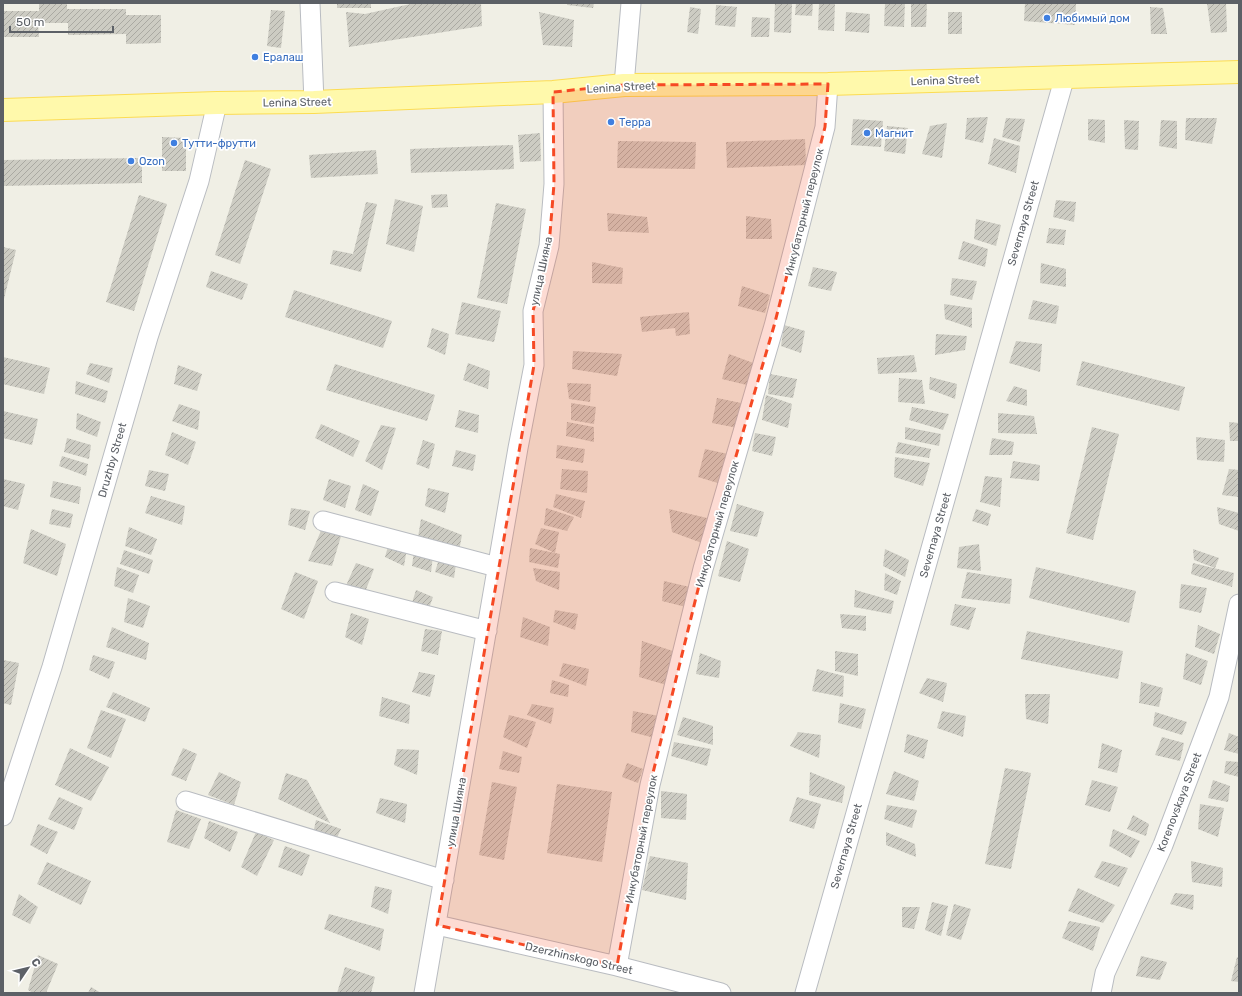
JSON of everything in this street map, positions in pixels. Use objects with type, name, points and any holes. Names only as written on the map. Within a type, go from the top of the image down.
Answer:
[{"type":"main road","name":"Lenina Street","points":[[3,110],[217,103],[314,102],[553,92],[624,85],[828,84],[1239,72]]},
{"type":"street","points":[[310,3],[314,102]]},
{"type":"street","points":[[624,85],[631,3]]},
{"type":"street","name":"Severnaya Street","points":[[804,993],[1065,76]]},
{"type":"street","name":"Инкубаторный переулок","points":[[617,966],[650,785],[703,569],[774,326],[826,127],[828,84]]},
{"type":"street","name":"улица Шияна","points":[[424,993],[437,925],[518,448],[534,365],[533,311],[549,246],[554,184],[553,92]]},
{"type":"street","name":"Druzhby Street","points":[[3,816],[52,667],[148,337],[198,181],[217,103]]},
{"type":"street","points":[[323,521],[498,567]]},
{"type":"street","points":[[335,592],[487,631]]},
{"type":"street","name":"Korenovskaya Street","points":[[1101,993],[1105,973],[1163,845],[1219,697],[1239,604]]},
{"type":"street","points":[[186,801],[444,880]]},
{"type":"street","name":"Dzerzhinskogo Street","points":[[437,925],[617,966],[721,993]]},
{"type":"highlighted area","points":[[828,84],[825,127],[774,326],[703,569],[650,785],[617,966],[437,925],[534,365],[533,311],[549,246],[554,184],[553,92],[624,85]]},
{"type":"building","points":[[39,3],[67,3],[67,9],[126,9],[126,15],[161,15],[161,43],[126,44],[126,34],[68,35],[68,23],[38,23],[39,37],[3,37],[3,11],[39,11]]},
{"type":"building","points":[[337,3],[371,3],[371,8],[337,8]]},
{"type":"building","points":[[415,3],[481,3],[482,26],[349,47],[346,12],[365,14]]},
{"type":"building","points":[[567,3],[594,3],[593,8],[567,5]]},
{"type":"building","points":[[775,3],[792,3],[791,33],[774,32]]},
{"type":"building","points":[[796,3],[813,3],[812,16],[795,15]]},
{"type":"building","points":[[819,3],[835,3],[834,31],[818,30]]},
{"type":"building","points":[[885,3],[905,3],[904,27],[884,26]]},
{"type":"building","points":[[911,3],[927,3],[926,27],[911,27]]},
{"type":"building","points":[[1025,3],[1076,3],[1075,25],[1024,21]]},
{"type":"building","points":[[1207,3],[1226,3],[1227,32],[1211,33]]},
{"type":"building","points":[[716,5],[737,7],[735,27],[715,25]]},
{"type":"building","points":[[690,7],[701,9],[698,34],[687,32]]},
{"type":"building","points":[[1150,7],[1163,8],[1167,34],[1151,34]]},
{"type":"building","points":[[271,10],[285,11],[281,48],[267,46]]},
{"type":"building","points":[[539,12],[574,20],[572,47],[543,45]]},
{"type":"building","points":[[846,12],[870,14],[869,33],[845,31]]},
{"type":"building","points":[[948,12],[962,12],[962,34],[948,34]]},
{"type":"building","points":[[752,17],[770,18],[769,37],[751,37]]},
{"type":"building","points":[[988,117],[983,143],[965,139],[967,118]]},
{"type":"building","points":[[1006,118],[1025,119],[1020,142],[1002,137]]},
{"type":"building","points":[[1186,118],[1217,118],[1212,144],[1185,140]]},
{"type":"building","name":"Магнит","points":[[853,119],[883,121],[881,147],[851,145]]},
{"type":"building","points":[[1088,119],[1105,120],[1105,143],[1088,140]]},
{"type":"building","points":[[1124,120],[1139,121],[1138,150],[1125,149]]},
{"type":"building","points":[[1161,120],[1177,121],[1177,149],[1159,146]]},
{"type":"building","points":[[947,123],[942,158],[922,154],[930,126]]},
{"type":"building","points":[[887,126],[908,128],[905,154],[884,151]]},
{"type":"building","points":[[540,133],[541,161],[520,162],[518,135]]},
{"type":"building","points":[[162,137],[186,138],[186,171],[162,171]]},
{"type":"building","points":[[994,138],[1020,146],[1016,173],[988,164]]},
{"type":"building","points":[[805,139],[806,165],[727,168],[726,142]]},
{"type":"building","points":[[618,141],[696,142],[695,169],[617,168]]},
{"type":"building","points":[[513,145],[514,169],[411,173],[410,149]]},
{"type":"building","points":[[376,150],[378,174],[311,178],[309,155]]},
{"type":"building","points":[[142,158],[142,183],[3,186],[3,160]]},
{"type":"building","points":[[245,160],[271,169],[240,264],[215,255]]},
{"type":"building","points":[[447,194],[448,207],[432,208],[431,195]]},
{"type":"building","points":[[139,195],[167,204],[134,311],[106,302]]},
{"type":"building","points":[[395,199],[423,206],[414,252],[386,244]]},
{"type":"building","points":[[1056,200],[1076,202],[1074,222],[1053,217]]},
{"type":"building","points":[[366,202],[377,204],[361,272],[330,264],[333,250],[353,254]]},
{"type":"building","points":[[496,203],[526,209],[507,304],[477,298]]},
{"type":"building","points":[[607,213],[647,217],[649,233],[608,231]]},
{"type":"building","points":[[746,216],[771,219],[772,239],[746,239]]},
{"type":"building","points":[[976,219],[1001,225],[996,246],[974,239]]},
{"type":"building","points":[[1049,228],[1066,230],[1064,245],[1046,243]]},
{"type":"building","points":[[963,241],[988,249],[985,267],[958,259]]},
{"type":"building","points":[[3,247],[16,250],[4,299],[3,299]]},
{"type":"building","points":[[592,262],[623,268],[622,284],[592,283]]},
{"type":"building","points":[[1041,263],[1066,269],[1066,287],[1040,283]]},
{"type":"building","points":[[813,267],[837,272],[831,291],[808,286]]},
{"type":"building","points":[[211,271],[248,284],[242,300],[206,287]]},
{"type":"building","points":[[952,278],[977,281],[972,300],[950,295]]},
{"type":"building","points":[[742,286],[770,295],[765,313],[738,306]]},
{"type":"building","points":[[294,290],[392,321],[383,348],[285,317]]},
{"type":"building","points":[[1033,300],[1059,306],[1056,324],[1028,319]]},
{"type":"building","points":[[462,302],[501,311],[494,342],[455,334]]},
{"type":"building","points":[[944,304],[972,308],[972,328],[945,319]]},
{"type":"building","points":[[689,312],[690,334],[676,336],[675,328],[642,332],[640,317]]},
{"type":"building","points":[[784,325],[805,331],[801,353],[781,346]]},
{"type":"building","points":[[432,328],[449,334],[445,355],[427,347]]},
{"type":"building","points":[[936,334],[967,336],[965,350],[935,355]]},
{"type":"building","points":[[1016,341],[1042,344],[1040,372],[1009,363]]},
{"type":"building","points":[[573,351],[622,354],[617,376],[572,369]]},
{"type":"building","points":[[729,354],[756,364],[751,386],[722,379]]},
{"type":"building","points":[[914,355],[917,372],[878,374],[877,358]]},
{"type":"building","points":[[3,357],[50,368],[44,394],[3,384]]},
{"type":"building","points":[[1082,361],[1185,387],[1179,411],[1076,385]]},
{"type":"building","points":[[90,363],[113,368],[109,383],[86,374]]},
{"type":"building","points":[[468,363],[490,371],[488,389],[463,380]]},
{"type":"building","points":[[335,364],[435,395],[427,421],[326,390]]},
{"type":"building","points":[[178,365],[202,374],[197,391],[174,384]]},
{"type":"building","points":[[770,374],[797,379],[793,398],[768,394]]},
{"type":"building","points":[[930,377],[957,384],[955,399],[929,389]]},
{"type":"building","points":[[899,378],[922,380],[925,404],[898,402]]},
{"type":"building","points":[[76,381],[108,391],[105,403],[75,394]]},
{"type":"building","points":[[567,383],[591,384],[590,402],[569,399]]},
{"type":"building","points":[[1014,386],[1027,390],[1027,406],[1006,401]]},
{"type":"building","points":[[766,395],[792,404],[788,428],[762,420]]},
{"type":"building","points":[[717,398],[741,403],[738,428],[712,423]]},
{"type":"building","points":[[571,403],[596,407],[594,424],[571,420]]},
{"type":"building","points":[[179,404],[200,411],[198,430],[172,421]]},
{"type":"building","points":[[912,407],[949,414],[943,430],[909,420]]},
{"type":"building","points":[[459,410],[479,415],[478,433],[455,427]]},
{"type":"building","points":[[3,411],[38,419],[32,445],[3,438]]},
{"type":"building","points":[[77,413],[101,422],[97,437],[76,429]]},
{"type":"building","points":[[998,413],[1034,416],[1037,434],[998,433]]},
{"type":"building","points":[[567,422],[594,427],[594,442],[566,436]]},
{"type":"building","points":[[1229,422],[1239,423],[1239,441],[1230,441]]},
{"type":"building","points":[[321,424],[360,441],[353,457],[315,438]]},
{"type":"building","points":[[381,425],[396,428],[382,470],[365,461]]},
{"type":"building","points":[[905,427],[941,434],[939,446],[905,439]]},
{"type":"building","points":[[1092,427],[1119,434],[1093,540],[1066,533]]},
{"type":"building","points":[[172,432],[196,442],[188,465],[165,455]]},
{"type":"building","points":[[755,433],[776,437],[772,456],[752,451]]},
{"type":"building","points":[[1196,437],[1225,440],[1224,462],[1197,460]]},
{"type":"building","points":[[67,438],[91,445],[89,459],[64,452]]},
{"type":"building","points":[[992,438],[1014,442],[1012,455],[989,455]]},
{"type":"building","points":[[423,440],[435,444],[429,469],[416,464]]},
{"type":"building","points":[[898,442],[931,449],[929,458],[895,453]]},
{"type":"building","points":[[557,445],[585,449],[583,463],[556,458]]},
{"type":"building","points":[[705,449],[728,454],[721,484],[698,477]]},
{"type":"building","points":[[456,450],[476,455],[473,471],[452,466]]},
{"type":"building","points":[[62,456],[88,464],[86,476],[59,466]]},
{"type":"building","points":[[895,457],[930,463],[923,486],[894,477]]},
{"type":"building","points":[[1013,461],[1040,465],[1039,481],[1010,478]]},
{"type":"building","points":[[562,469],[588,471],[587,493],[560,489]]},
{"type":"building","points":[[1229,469],[1239,470],[1239,497],[1222,495]]},
{"type":"building","points":[[149,470],[169,474],[165,491],[145,486]]},
{"type":"building","points":[[985,476],[1002,478],[1000,507],[980,502]]},
{"type":"building","points":[[3,479],[25,484],[18,510],[3,506]]},
{"type":"building","points":[[329,479],[351,486],[345,508],[323,500]]},
{"type":"building","points":[[53,481],[81,487],[79,504],[50,497]]},
{"type":"building","points":[[363,484],[379,491],[371,516],[355,510]]},
{"type":"building","points":[[428,488],[449,493],[445,513],[425,506]]},
{"type":"building","points":[[556,494],[585,501],[581,518],[553,507]]},
{"type":"building","points":[[151,496],[185,506],[182,525],[145,513]]},
{"type":"building","points":[[737,504],[764,512],[757,537],[730,531]]},
{"type":"building","points":[[1217,507],[1239,513],[1239,531],[1219,524]]},
{"type":"building","points":[[291,508],[310,511],[305,530],[288,525]]},
{"type":"building","points":[[546,508],[574,517],[567,531],[544,525]]},
{"type":"building","points":[[52,509],[73,514],[70,528],[49,524]]},
{"type":"building","points":[[669,509],[707,518],[702,543],[672,532]]},
{"type":"building","points":[[976,509],[991,514],[988,526],[972,521]]},
{"type":"building","points":[[421,519],[462,535],[459,551],[418,537]]},
{"type":"building","points":[[323,526],[342,533],[332,566],[308,561]]},
{"type":"building","points":[[129,527],[157,539],[151,555],[125,546]]},
{"type":"building","points":[[541,528],[559,532],[555,553],[535,544]]},
{"type":"building","points":[[31,529],[66,544],[57,576],[23,563]]},
{"type":"building","points":[[727,541],[749,549],[740,582],[718,576]]},
{"type":"building","points":[[389,543],[407,548],[404,566],[385,557]]},
{"type":"building","points":[[979,544],[981,571],[957,568],[959,547]]},
{"type":"building","points":[[530,548],[560,554],[558,568],[529,562]]},
{"type":"building","points":[[885,549],[909,560],[905,577],[883,566]]},
{"type":"building","points":[[1193,549],[1219,558],[1215,568],[1194,560]]},
{"type":"building","points":[[124,550],[153,560],[149,574],[120,564]]},
{"type":"building","points":[[414,551],[433,556],[431,572],[412,566]]},
{"type":"building","points":[[439,559],[456,564],[454,578],[435,572]]},
{"type":"building","points":[[356,563],[374,569],[365,592],[345,588]]},
{"type":"building","points":[[1193,563],[1234,573],[1232,587],[1191,574]]},
{"type":"building","points":[[117,567],[139,575],[133,593],[114,586]]},
{"type":"building","points":[[1036,567],[1136,591],[1129,623],[1029,598]]},
{"type":"building","points":[[533,568],[560,572],[559,590],[536,581]]},
{"type":"building","points":[[295,572],[318,581],[304,619],[281,609]]},
{"type":"building","points":[[967,572],[1012,579],[1010,604],[961,598]]},
{"type":"building","points":[[885,573],[901,581],[897,595],[884,590]]},
{"type":"building","points":[[664,581],[694,588],[690,608],[662,601]]},
{"type":"building","points":[[1181,584],[1207,588],[1201,613],[1179,608]]},
{"type":"building","points":[[416,590],[433,597],[428,611],[411,606]]},
{"type":"building","points":[[855,590],[894,601],[891,614],[854,607]]},
{"type":"building","points":[[128,598],[150,606],[143,628],[124,622]]},
{"type":"building","points":[[955,604],[976,608],[969,630],[950,625]]},
{"type":"building","points":[[555,610],[578,614],[575,630],[553,622]]},
{"type":"building","points":[[351,613],[369,619],[362,645],[345,637]]},
{"type":"building","points":[[840,614],[866,616],[866,631],[842,628]]},
{"type":"building","points":[[523,617],[550,627],[548,646],[520,637]]},
{"type":"building","points":[[1198,625],[1220,634],[1214,654],[1195,647]]},
{"type":"building","points":[[112,627],[149,643],[146,660],[106,647]]},
{"type":"building","points":[[425,629],[442,631],[438,655],[421,651]]},
{"type":"building","points":[[1027,631],[1123,651],[1118,679],[1021,659]]},
{"type":"building","points":[[642,641],[676,652],[670,686],[639,677]]},
{"type":"building","points":[[835,651],[858,654],[858,676],[835,671]]},
{"type":"building","points":[[700,653],[721,661],[719,678],[696,674]]},
{"type":"building","points":[[1186,653],[1208,661],[1201,685],[1183,679]]},
{"type":"building","points":[[93,655],[115,662],[109,679],[89,670]]},
{"type":"building","points":[[3,660],[19,663],[11,705],[3,703]]},
{"type":"building","points":[[563,663],[589,669],[586,686],[559,676]]},
{"type":"building","points":[[817,669],[844,676],[843,697],[812,691]]},
{"type":"building","points":[[419,672],[435,675],[430,697],[412,692]]},
{"type":"building","points":[[927,678],[947,683],[943,702],[919,693]]},
{"type":"building","points":[[552,680],[569,685],[568,697],[550,693]]},
{"type":"building","points":[[1141,682],[1163,688],[1159,707],[1139,703]]},
{"type":"building","points":[[113,692],[150,708],[145,722],[106,707]]},
{"type":"building","points":[[1025,694],[1050,694],[1048,724],[1026,719]]},
{"type":"building","points":[[382,697],[410,705],[409,724],[379,716]]},
{"type":"building","points":[[840,703],[866,709],[861,729],[838,723]]},
{"type":"building","points":[[532,704],[554,708],[551,724],[527,715]]},
{"type":"building","points":[[101,710],[126,719],[111,758],[87,748]]},
{"type":"building","points":[[633,711],[659,716],[655,738],[631,732]]},
{"type":"building","points":[[942,711],[966,716],[963,737],[937,728]]},
{"type":"building","points":[[1155,712],[1187,722],[1182,735],[1153,726]]},
{"type":"building","points":[[509,715],[536,722],[527,748],[503,737]]},
{"type":"building","points":[[683,717],[713,726],[713,745],[677,735]]},
{"type":"building","points":[[798,732],[821,735],[819,758],[790,746]]},
{"type":"building","points":[[1229,733],[1239,737],[1239,754],[1224,750]]},
{"type":"building","points":[[907,734],[928,740],[924,759],[904,752]]},
{"type":"building","points":[[1162,737],[1184,743],[1180,761],[1155,755]]},
{"type":"building","points":[[674,742],[711,749],[707,766],[671,756]]},
{"type":"building","points":[[1102,743],[1122,750],[1117,773],[1098,768]]},
{"type":"building","points":[[70,748],[109,767],[91,801],[55,785]]},
{"type":"building","points":[[183,748],[197,754],[186,781],[171,775]]},
{"type":"building","points":[[397,749],[419,750],[417,775],[394,765]]},
{"type":"building","points":[[503,751],[522,757],[519,773],[499,769]]},
{"type":"building","points":[[1226,761],[1239,762],[1239,777],[1224,773]]},
{"type":"building","points":[[627,763],[643,769],[638,783],[622,777]]},
{"type":"building","points":[[1005,768],[1031,773],[1011,869],[985,864]]},
{"type":"building","points":[[894,771],[919,781],[914,801],[886,794]]},
{"type":"building","points":[[219,772],[241,782],[234,805],[208,795]]},
{"type":"building","points":[[810,772],[845,786],[842,803],[809,795]]},
{"type":"building","points":[[286,773],[307,780],[330,823],[278,799]]},
{"type":"building","points":[[1092,780],[1118,787],[1110,812],[1085,805]]},
{"type":"building","points":[[1213,780],[1230,786],[1228,802],[1208,798]]},
{"type":"building","points":[[492,782],[517,787],[504,860],[479,855]]},
{"type":"building","points":[[557,784],[612,792],[602,862],[547,853]]},
{"type":"building","points":[[661,791],[687,794],[686,820],[661,818]]},
{"type":"building","points":[[59,797],[83,808],[74,830],[48,819]]},
{"type":"building","points":[[797,797],[821,804],[814,829],[789,821]]},
{"type":"building","points":[[380,798],[407,804],[405,823],[376,813]]},
{"type":"building","points":[[1200,804],[1224,808],[1218,837],[1198,829]]},
{"type":"building","points":[[887,805],[917,810],[912,828],[884,819]]},
{"type":"building","points":[[176,810],[201,819],[189,849],[167,842]]},
{"type":"building","points":[[1133,815],[1149,824],[1146,836],[1127,829]]},
{"type":"building","points":[[316,820],[341,829],[335,842],[313,834]]},
{"type":"building","points":[[209,821],[238,832],[230,852],[204,838]]},
{"type":"building","points":[[38,824],[58,832],[47,854],[30,845]]},
{"type":"building","points":[[1113,829],[1140,841],[1131,858],[1109,846]]},
{"type":"building","points":[[256,832],[274,840],[257,876],[241,867]]},
{"type":"building","points":[[886,832],[915,844],[916,857],[886,845]]},
{"type":"building","points":[[285,846],[310,855],[302,876],[278,867]]},
{"type":"building","points":[[650,856],[688,863],[686,900],[642,890]]},
{"type":"building","points":[[1102,861],[1128,868],[1119,887],[1094,877]]},
{"type":"building","points":[[1191,861],[1223,868],[1222,887],[1192,882]]},
{"type":"building","points":[[47,862],[91,881],[81,905],[37,884]]},
{"type":"building","points":[[375,886],[392,890],[388,914],[371,907]]},
{"type":"building","points":[[1078,888],[1115,905],[1103,923],[1068,911]]},
{"type":"building","points":[[1175,893],[1194,895],[1193,910],[1170,904]]},
{"type":"building","points":[[19,894],[38,907],[30,924],[12,915]]},
{"type":"building","points":[[932,902],[948,906],[941,936],[925,930]]},
{"type":"building","points":[[954,904],[971,909],[961,940],[946,935]]},
{"type":"building","points":[[902,907],[920,907],[914,929],[902,927]]},
{"type":"building","points":[[329,914],[384,929],[380,951],[324,929]]},
{"type":"building","points":[[1069,921],[1100,927],[1093,951],[1062,938]]},
{"type":"building","points":[[38,955],[58,964],[46,993],[33,993],[28,990]]},
{"type":"building","points":[[1141,956],[1167,962],[1160,980],[1136,976]]},
{"type":"building","points":[[1237,957],[1239,958],[1239,982],[1231,981]]},
{"type":"building","points":[[345,967],[375,977],[371,993],[337,993]]},
{"type":"building","points":[[91,987],[101,993],[88,993]]},
{"type":"place","name":"Любимый дом","points":[[1047,18]]},
{"type":"place","name":"Ералаш","points":[[255,57]]},
{"type":"place","name":"Терра","points":[[611,122]]},
{"type":"place","name":"Магнит","points":[[867,133]]},
{"type":"place","name":"Тутти-фрутти","points":[[174,143]]},
{"type":"place","name":"Ozon","points":[[131,161]]}]
